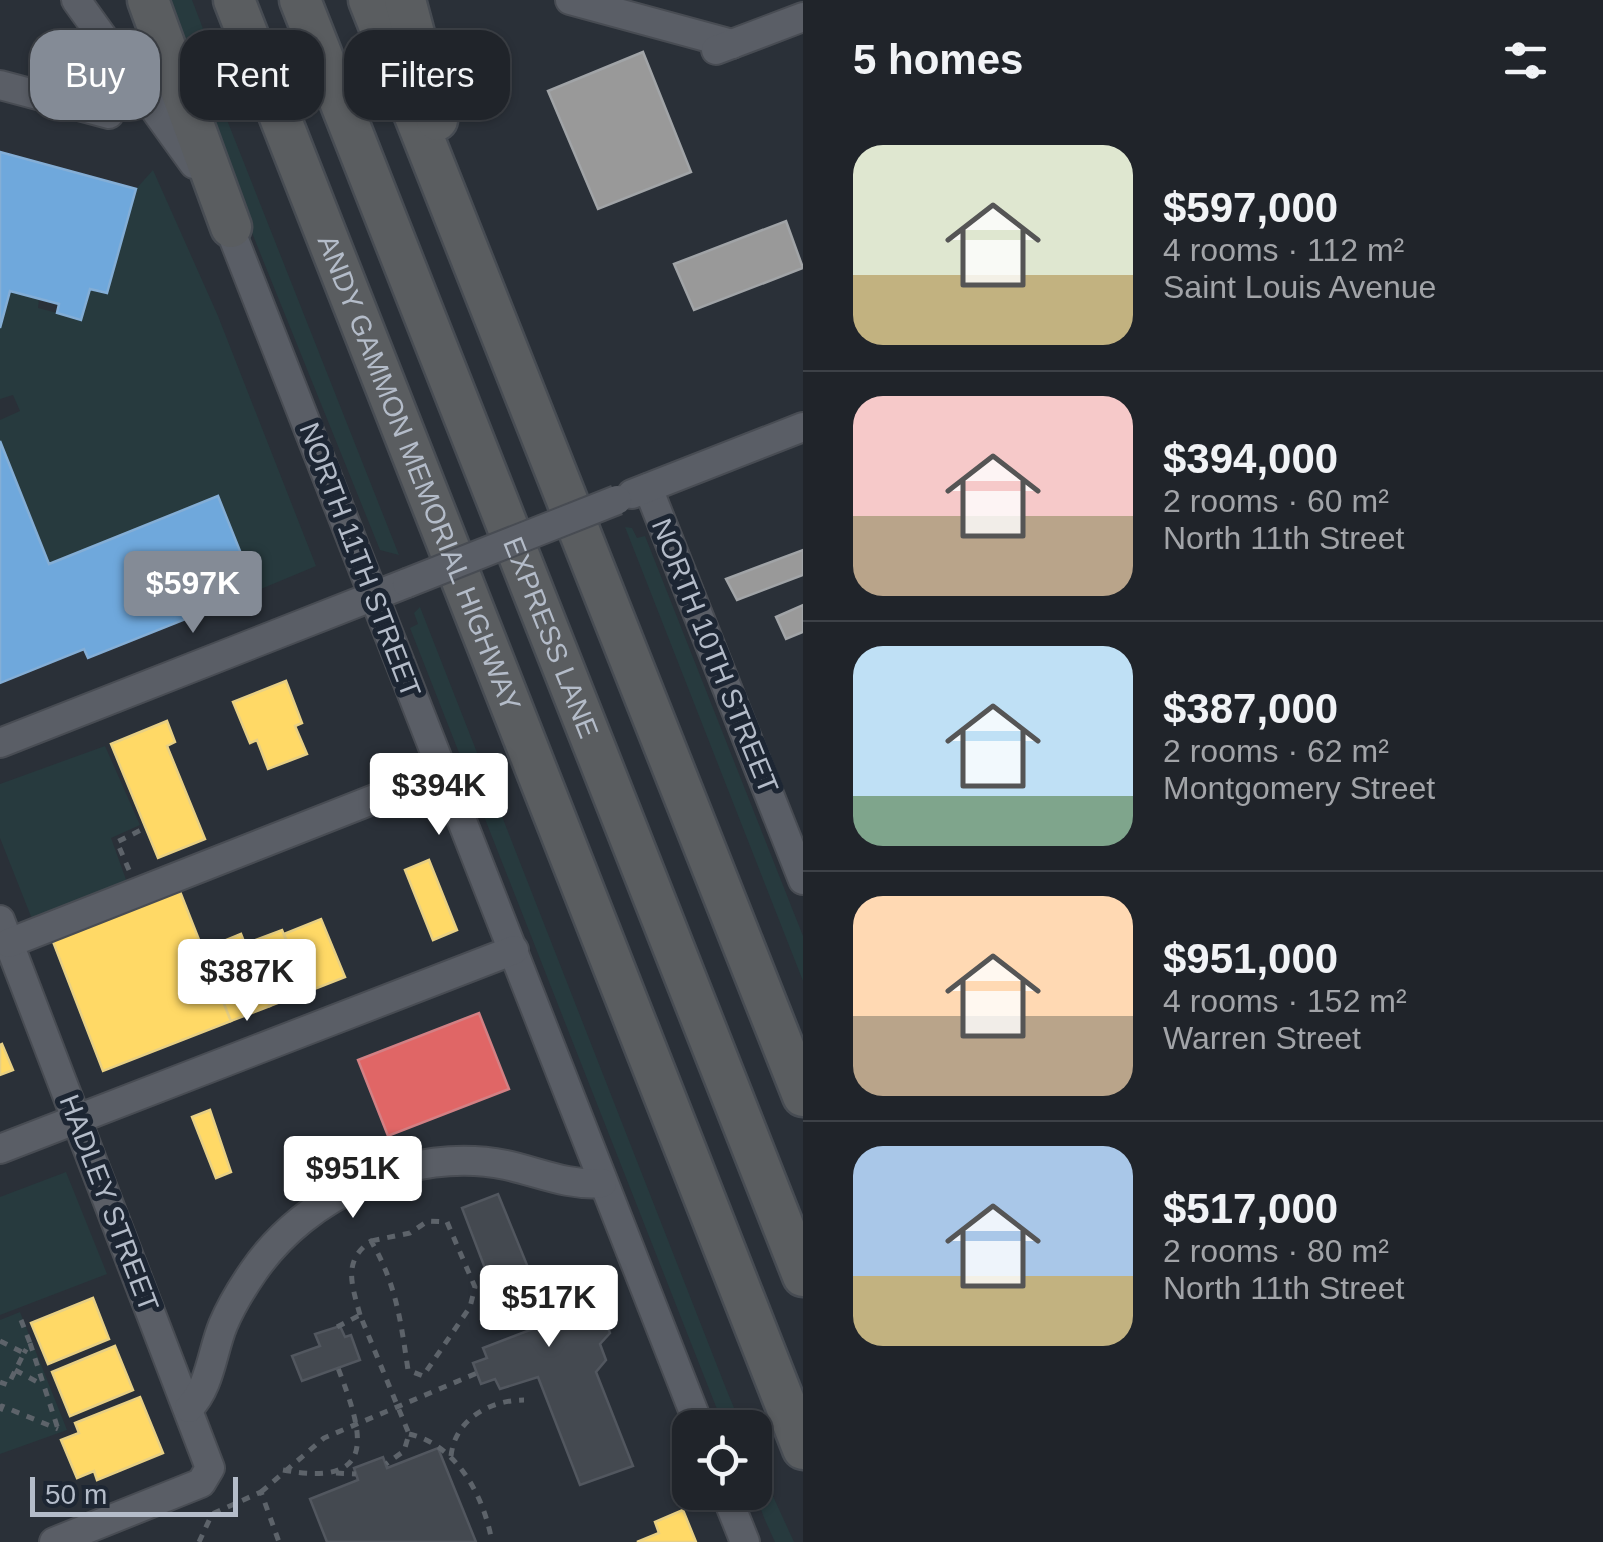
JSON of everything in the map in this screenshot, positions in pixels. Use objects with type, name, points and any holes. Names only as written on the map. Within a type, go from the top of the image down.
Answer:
[{"type":"highway","points":[[148,0],[214,170],[231,227]]},
{"type":"highway","name":"ANDY GAMMON MEMORIAL HIGHWAY","points":[[234,0],[803,1449]]},
{"type":"highway","name":"EXPRESS LANE","points":[[300,0],[803,1276]]},
{"type":"highway","points":[[368,0],[803,1096]]},
{"type":"highway","points":[[405,0],[469,256]]},
{"type":"street","name":"NORTH 11TH STREET","points":[[76,0],[178,138],[231,227],[693,1410]]},
{"type":"street","points":[[570,0],[724,47],[803,17]]},
{"type":"street","points":[[0,85],[30,93]]},
{"type":"street","points":[[0,743],[803,426]]},
{"type":"street","name":"NORTH 10TH STREET","points":[[648,488],[795,834],[803,880]]},
{"type":"street","points":[[4,932],[138,892],[443,772]]},
{"type":"street","name":"HADLEY STREET","points":[[4,932],[209,1459],[208,1477],[201,1483],[54,1542]]},
{"type":"street","points":[[0,1149],[514,950]]},
{"type":"street","points":[[189,1408],[202,1392],[224,1322],[242,1289],[294,1224],[325,1203],[396,1171],[447,1161],[504,1164],[570,1182],[602,1182]]},
{"type":"street","points":[[733,1510],[745,1542]]},
{"type":"path","points":[[138,892],[117,842],[145,828]]},
{"type":"path","points":[[371,1241],[393,1284],[408,1370],[423,1376],[470,1307],[475,1287],[446,1222],[428,1221],[410,1233],[371,1241],[359,1249],[350,1269],[360,1315],[409,1434],[404,1451],[386,1464]]},
{"type":"path","points":[[336,1327],[360,1315]]},
{"type":"path","points":[[0,1411],[2,1406],[58,1429],[21,1320]]},
{"type":"path","points":[[0,1341],[24,1353]]},
{"type":"path","points":[[0,1382],[8,1386],[30,1343]]},
{"type":"path","points":[[336,1473],[355,1451],[358,1420],[338,1368]]},
{"type":"path","points":[[15,1370],[45,1386]]},
{"type":"path","points":[[199,1542],[212,1514],[261,1492],[324,1438],[476,1372]]},
{"type":"path","points":[[450,1456],[462,1424],[499,1403],[524,1400]]},
{"type":"path","points":[[409,1434],[438,1444],[468,1479],[488,1522],[492,1542]]},
{"type":"path","points":[[283,1470],[318,1476],[356,1474]]},
{"type":"path","points":[[261,1492],[279,1542]]},
{"type":"green space","points":[[158,0],[192,0],[204,30],[180,30],[180,55]]},
{"type":"green space","points":[[206,120],[227,120],[399,555],[380,550]]},
{"type":"green space","points":[[153,170],[218,316],[316,566],[256,591],[217,497],[49,564],[0,441],[0,420],[20,411],[13,395],[0,399],[0,328],[10,291],[39,299],[38,308],[81,319],[90,289],[107,293],[136,189]]},
{"type":"green space","points":[[625,527],[632,528],[637,538],[645,536],[803,936],[803,981]]},
{"type":"green space","points":[[420,607],[735,1410],[717,1410],[410,628],[418,624],[414,613]]},
{"type":"green space","points":[[105,746],[140,825],[111,838],[129,888],[34,924],[0,838],[0,784]]},
{"type":"green space","points":[[66,1172],[107,1274],[0,1315],[0,1197]]},
{"type":"green space","points":[[20,1312],[67,1430],[0,1454],[0,1320]]},
{"type":"green space","points":[[772,1494],[794,1542],[775,1542],[761,1510],[772,1510]]},
{"type":"building: Homes","points":[[286,681],[302,723],[295,726],[307,754],[268,769],[257,740],[250,743],[233,702]]},
{"type":"building: Homes","points":[[167,721],[175,742],[167,746],[205,839],[158,858],[111,744]]},
{"type":"building: Homes","points":[[429,860],[457,930],[433,940],[405,870]]},
{"type":"building: Homes","points":[[179,889],[231,1021],[103,1071],[52,939]]},
{"type":"building: Homes","points":[[321,919],[345,977],[307,992],[284,934]]},
{"type":"building: Homes","points":[[282,930],[307,992],[270,1006],[245,944]]},
{"type":"building: Homes","points":[[241,934],[270,1006],[231,1021],[202,950]]},
{"type":"building: Homes","points":[[0,1045],[13,1070],[0,1075]]},
{"type":"building: Homes","points":[[210,1110],[231,1172],[216,1178],[192,1117]]},
{"type":"building: Homes","points":[[93,1298],[109,1339],[48,1364],[31,1323]]},
{"type":"building: Homes","points":[[115,1346],[133,1390],[70,1416],[52,1372]]},
{"type":"building: Homes","points":[[140,1397],[163,1453],[97,1480],[94,1471],[77,1478],[61,1440],[79,1433],[75,1423]]},
{"type":"building: Homes","points":[[683,1510],[696,1542],[637,1542],[659,1533],[655,1522]]},
{"type":"building: Shops","points":[[479,1013],[509,1089],[388,1136],[358,1060]]},
{"type":"building: Schools","points":[[0,152],[136,189],[107,293],[90,289],[81,320],[57,313],[59,304],[10,291],[0,328]]},
{"type":"building: Schools","points":[[0,441],[49,564],[218,496],[256,591],[88,658],[84,649],[0,683]]},
{"type":"building: Industry","points":[[643,52],[691,172],[598,209],[548,91]]},
{"type":"building: Industry","points":[[786,221],[803,268],[694,310],[674,264]]},
{"type":"building: Industry","points":[[803,550],[803,575],[737,600],[726,579]]},
{"type":"building: Industry","points":[[803,605],[803,632],[786,639],[776,617]]},
{"type":"building: Other","points":[[498,1194],[538,1292],[551,1289],[557,1306],[583,1298],[590,1316],[604,1317],[610,1333],[600,1344],[606,1360],[596,1372],[633,1466],[580,1485],[538,1377],[500,1389],[495,1379],[481,1384],[473,1363],[487,1358],[483,1348],[551,1322],[544,1305],[504,1318],[462,1208]]},
{"type":"building: Other","points":[[340,1326],[345,1337],[351,1335],[360,1360],[302,1381],[292,1356],[320,1346],[315,1334]]},
{"type":"building: Other","points":[[438,1448],[476,1542],[327,1542],[310,1499],[358,1480],[354,1468],[383,1457],[387,1468]]}]
